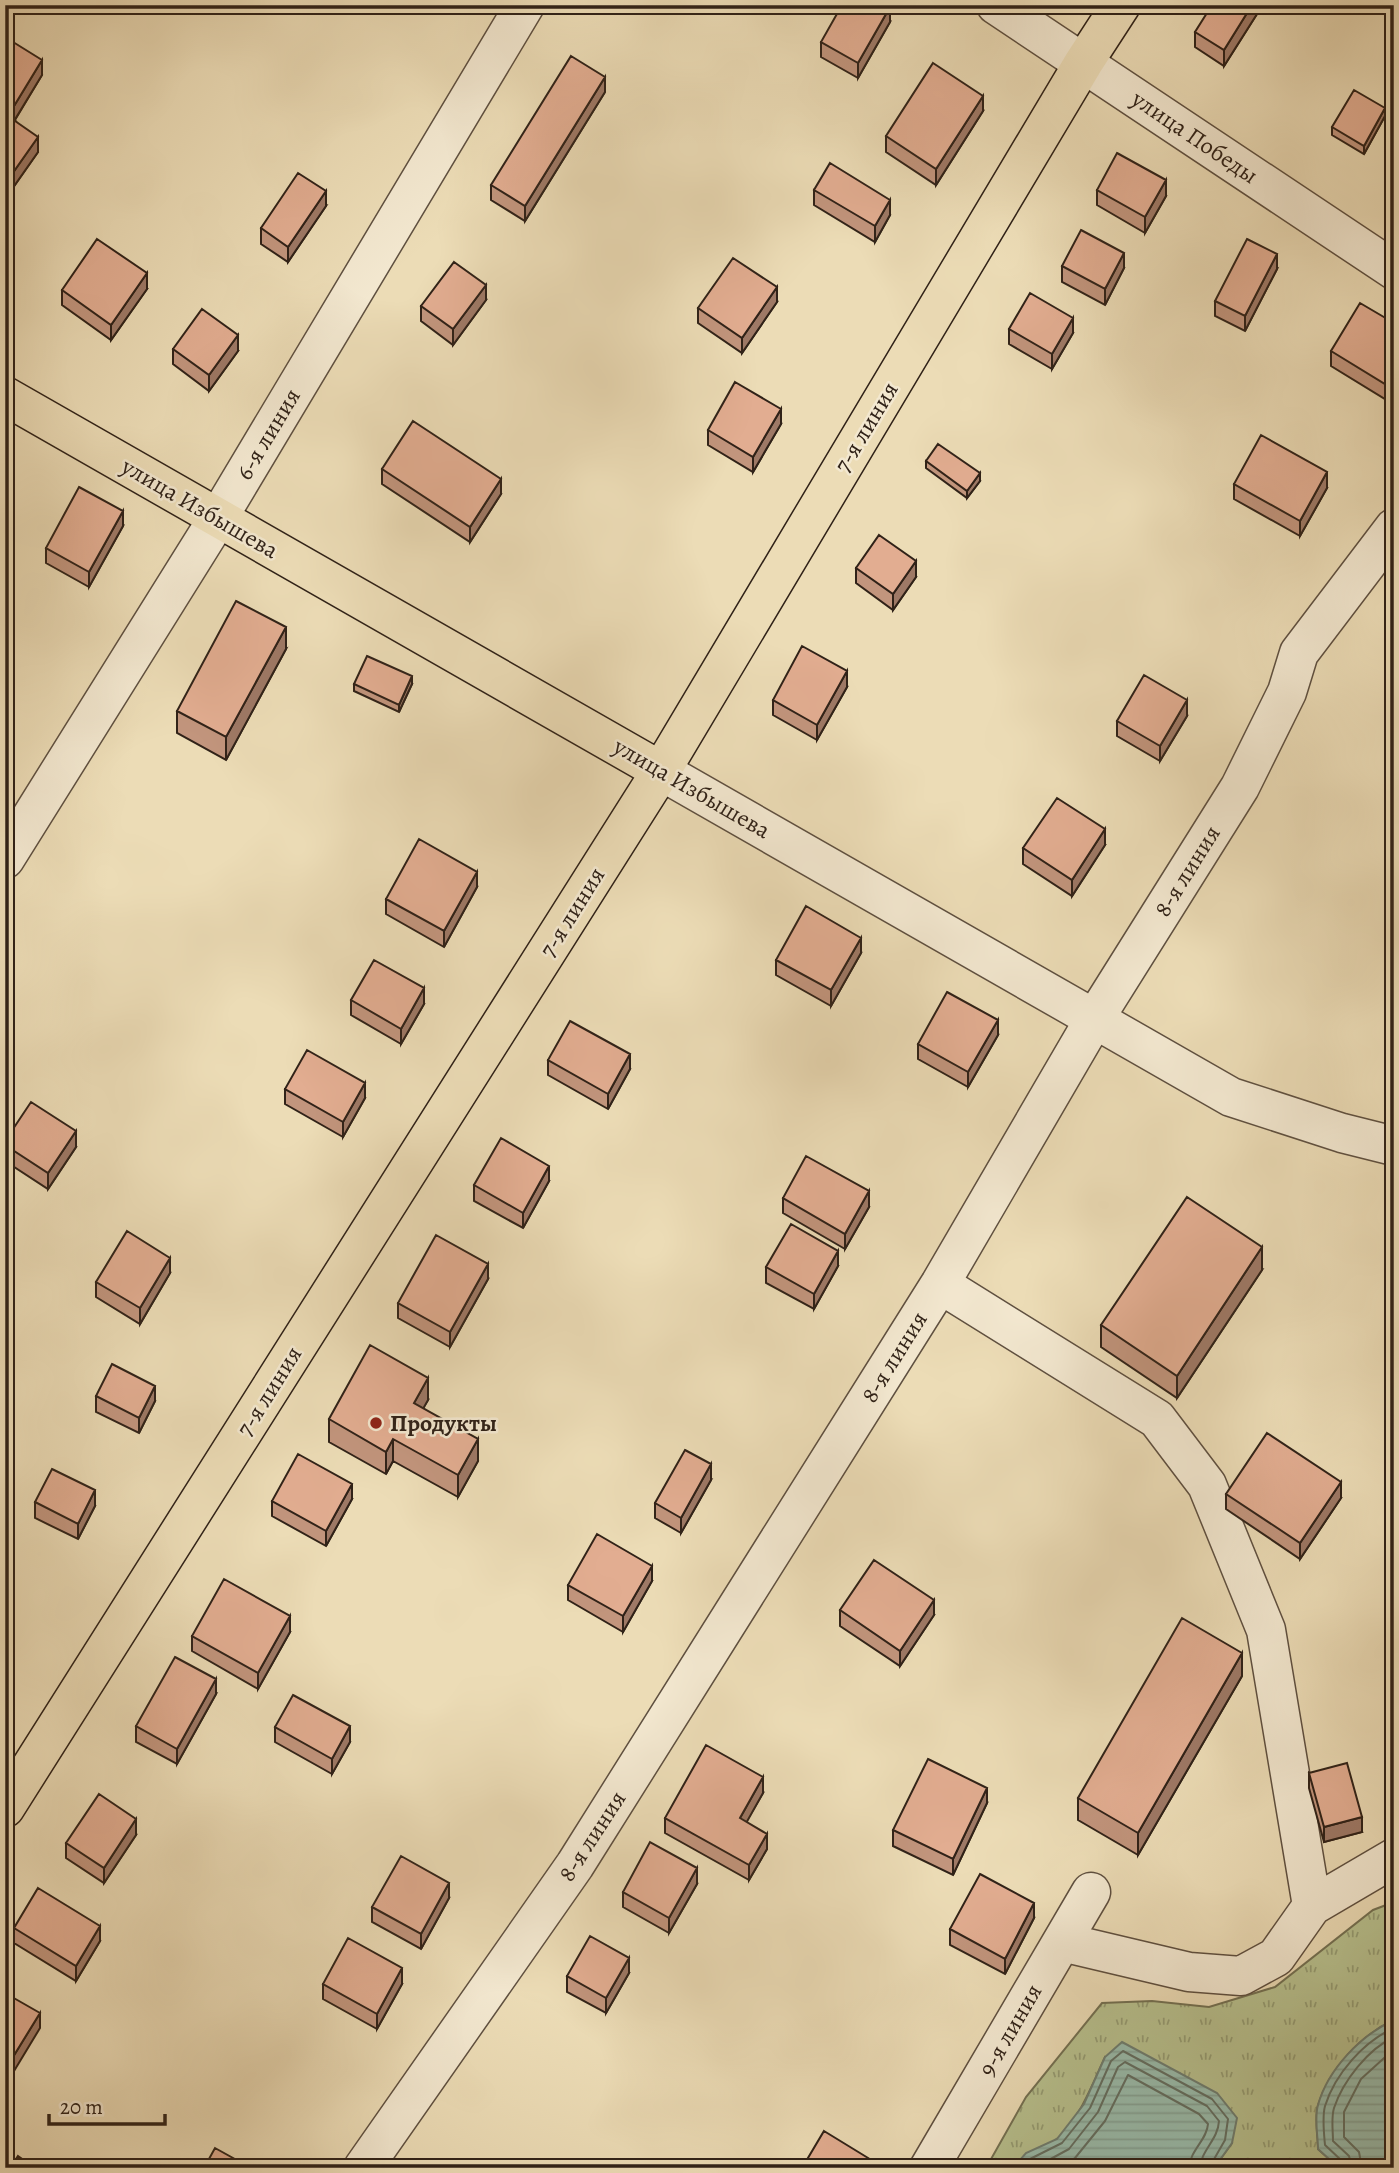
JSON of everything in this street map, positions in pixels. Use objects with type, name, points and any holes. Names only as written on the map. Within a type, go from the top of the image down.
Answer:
[{"type":"main road","name":"7-я линия","points":[[5,1808],[661,771],[1084,62],[1121,5]]},
{"type":"main road","name":"улица Избышева","points":[[5,396],[661,771]]},
{"type":"street","name":"6-я линия","points":[[5,859],[218,518],[526,5]]},
{"type":"street","name":"улица Победы","points":[[996,5],[1394,270]]},
{"type":"street","name":"8-я линия","points":[[363,2168],[575,1865],[940,1284],[1095,1018],[1240,788],[1287,692],[1299,653],[1394,528]]},
{"type":"street","name":"улица Избышева","points":[[661,771],[1231,1097],[1342,1133],[1394,1146]]},
{"type":"street","points":[[940,1284],[1157,1419],[1207,1485],[1266,1630],[1312,1906]]},
{"type":"street","points":[[1062,1942],[1189,1972],[1241,1976],[1276,1957],[1312,1906],[1394,1858]]},
{"type":"street","name":"9-я линия","points":[[929,2168],[1091,1892]]},
{"type":"green space","points":[[1394,1902],[1394,2020],[1358,2044],[1338,2066],[1323,2092],[1317,2110],[1318,2149],[1339,2168],[1214,2168],[1232,2143],[1105,2057],[1080,2110],[1058,2138],[1025,2157],[1013,2168],[986,2168],[1026,2097],[1102,2003],[1152,2001],[1209,2007],[1275,1987],[1373,1910]]},
{"type":"water","points":[[1394,2020],[1394,2168],[1339,2168],[1318,2149],[1318,2105],[1329,2079],[1347,2055],[1382,2026]]},
{"type":"water","points":[[1122,2042],[1217,2093],[1237,2118],[1232,2143],[1214,2168],[1013,2168],[1026,2153],[1057,2139],[1084,2104],[1105,2057]]},
{"type":"building","points":[[842,5],[890,7],[858,63],[821,42]]},
{"type":"building","points":[[1212,5],[1252,5],[1224,50],[1195,32]]},
{"type":"building","points":[[5,37],[42,60],[14,106],[5,100]]},
{"type":"building","points":[[571,56],[605,77],[525,206],[491,185]]},
{"type":"building","points":[[933,63],[983,96],[936,169],[886,136]]},
{"type":"building","points":[[1354,90],[1385,108],[1364,146],[1332,127]]},
{"type":"building","points":[[5,114],[38,137],[5,184]]},
{"type":"building","points":[[1117,153],[1166,180],[1145,217],[1097,190]]},
{"type":"building","points":[[830,163],[890,200],[875,226],[814,190]]},
{"type":"building","points":[[298,173],[326,191],[288,247],[261,228]]},
{"type":"building","points":[[1081,230],[1124,253],[1105,289],[1062,266]]},
{"type":"building","points":[[97,239],[147,273],[111,325],[62,290]]},
{"type":"building","points":[[1247,239],[1277,254],[1245,316],[1215,301]]},
{"type":"building","points":[[733,258],[777,287],[742,338],[698,308]]},
{"type":"building","points":[[454,262],[486,285],[453,329],[421,306]]},
{"type":"building","points":[[1030,293],[1073,318],[1052,354],[1009,329]]},
{"type":"building","points":[[1360,303],[1394,323],[1394,369],[1385,384],[1331,351]]},
{"type":"building","points":[[202,309],[238,335],[209,375],[173,349]]},
{"type":"building","points":[[735,382],[781,409],[753,457],[708,430]]},
{"type":"building","points":[[413,421],[501,479],[470,527],[382,469]]},
{"type":"building","points":[[1261,435],[1327,472],[1300,521],[1234,484]]},
{"type":"building","points":[[938,444],[980,473],[967,491],[926,461]]},
{"type":"building","points":[[79,487],[123,511],[89,572],[46,548]]},
{"type":"building","points":[[879,535],[916,561],[893,594],[856,568]]},
{"type":"building","points":[[236,601],[286,627],[226,737],[177,711]]},
{"type":"building","points":[[802,646],[847,671],[817,725],[773,700]]},
{"type":"building","points":[[367,656],[412,676],[399,705],[354,684]]},
{"type":"building","points":[[1144,675],[1187,700],[1160,746],[1117,721]]},
{"type":"building","points":[[1057,798],[1105,829],[1072,880],[1023,848]]},
{"type":"building","points":[[419,839],[477,872],[444,931],[386,899]]},
{"type":"building","points":[[806,906],[861,938],[831,990],[776,960]]},
{"type":"building","points":[[374,960],[424,988],[401,1029],[351,1000]]},
{"type":"building","points":[[947,992],[998,1020],[968,1072],[918,1044]]},
{"type":"building","points":[[570,1021],[630,1054],[608,1094],[548,1060]]},
{"type":"building","points":[[307,1050],[365,1083],[343,1122],[285,1089]]},
{"type":"building","points":[[31,1102],[76,1131],[48,1173],[5,1145]]},
{"type":"building","points":[[501,1138],[549,1166],[523,1213],[474,1185]]},
{"type":"building","points":[[806,1156],[869,1191],[845,1234],[783,1198]]},
{"type":"building","points":[[1187,1197],[1262,1247],[1177,1376],[1101,1325]]},
{"type":"building","points":[[791,1224],[838,1251],[814,1294],[766,1267]]},
{"type":"building","points":[[127,1231],[170,1258],[140,1308],[96,1282]]},
{"type":"building","points":[[436,1235],[488,1264],[450,1332],[398,1303]]},
{"type":"building","points":[[370,1345],[428,1378],[414,1403],[478,1439],[458,1475],[393,1439],[386,1452],[329,1419]]},
{"type":"building","points":[[112,1364],[155,1386],[139,1418],[96,1396]]},
{"type":"building","points":[[1267,1433],[1341,1482],[1300,1543],[1226,1494]]},
{"type":"building","points":[[685,1450],[711,1464],[681,1518],[655,1503]]},
{"type":"building","points":[[298,1454],[352,1484],[326,1531],[272,1501]]},
{"type":"building","points":[[52,1469],[95,1490],[78,1524],[35,1502]]},
{"type":"building","points":[[597,1534],[652,1566],[623,1616],[568,1585]]},
{"type":"building","points":[[874,1560],[934,1600],[900,1651],[840,1610]]},
{"type":"building","points":[[224,1579],[290,1616],[258,1673],[192,1636]]},
{"type":"building","points":[[1182,1618],[1242,1653],[1138,1833],[1078,1798]]},
{"type":"building","points":[[175,1657],[216,1679],[177,1749],[136,1726]]},
{"type":"building","points":[[293,1695],[350,1726],[332,1759],[275,1727]]},
{"type":"building","points":[[706,1745],[763,1777],[740,1818],[767,1834],[749,1865],[665,1818]]},
{"type":"building","points":[[928,1759],[987,1788],[953,1859],[893,1830]]},
{"type":"building","points":[[1347,1763],[1362,1817],[1324,1827],[1309,1773]]},
{"type":"building","points":[[99,1794],[136,1819],[104,1868],[66,1843]]},
{"type":"building","points":[[650,1842],[697,1868],[669,1918],[623,1892]]},
{"type":"building","points":[[401,1856],[449,1883],[421,1934],[372,1907]]},
{"type":"building","points":[[980,1874],[1034,1903],[1005,1959],[950,1929]]},
{"type":"building","points":[[38,1888],[100,1926],[76,1966],[14,1928]]},
{"type":"building","points":[[590,1936],[629,1958],[606,1998],[567,1976]]},
{"type":"building","points":[[348,1938],[402,1968],[377,2014],[323,1984]]},
{"type":"building","points":[[5,1993],[40,2013],[5,2070]]},
{"type":"building","points":[[824,2131],[873,2161],[869,2168],[802,2168]]},
{"type":"building","points":[[215,2148],[251,2168],[204,2168]]},
{"type":"building","points":[[18,2156],[35,2168],[10,2168]]},
{"type":"place","name":"Продукты","points":[[376,1423]]}]
